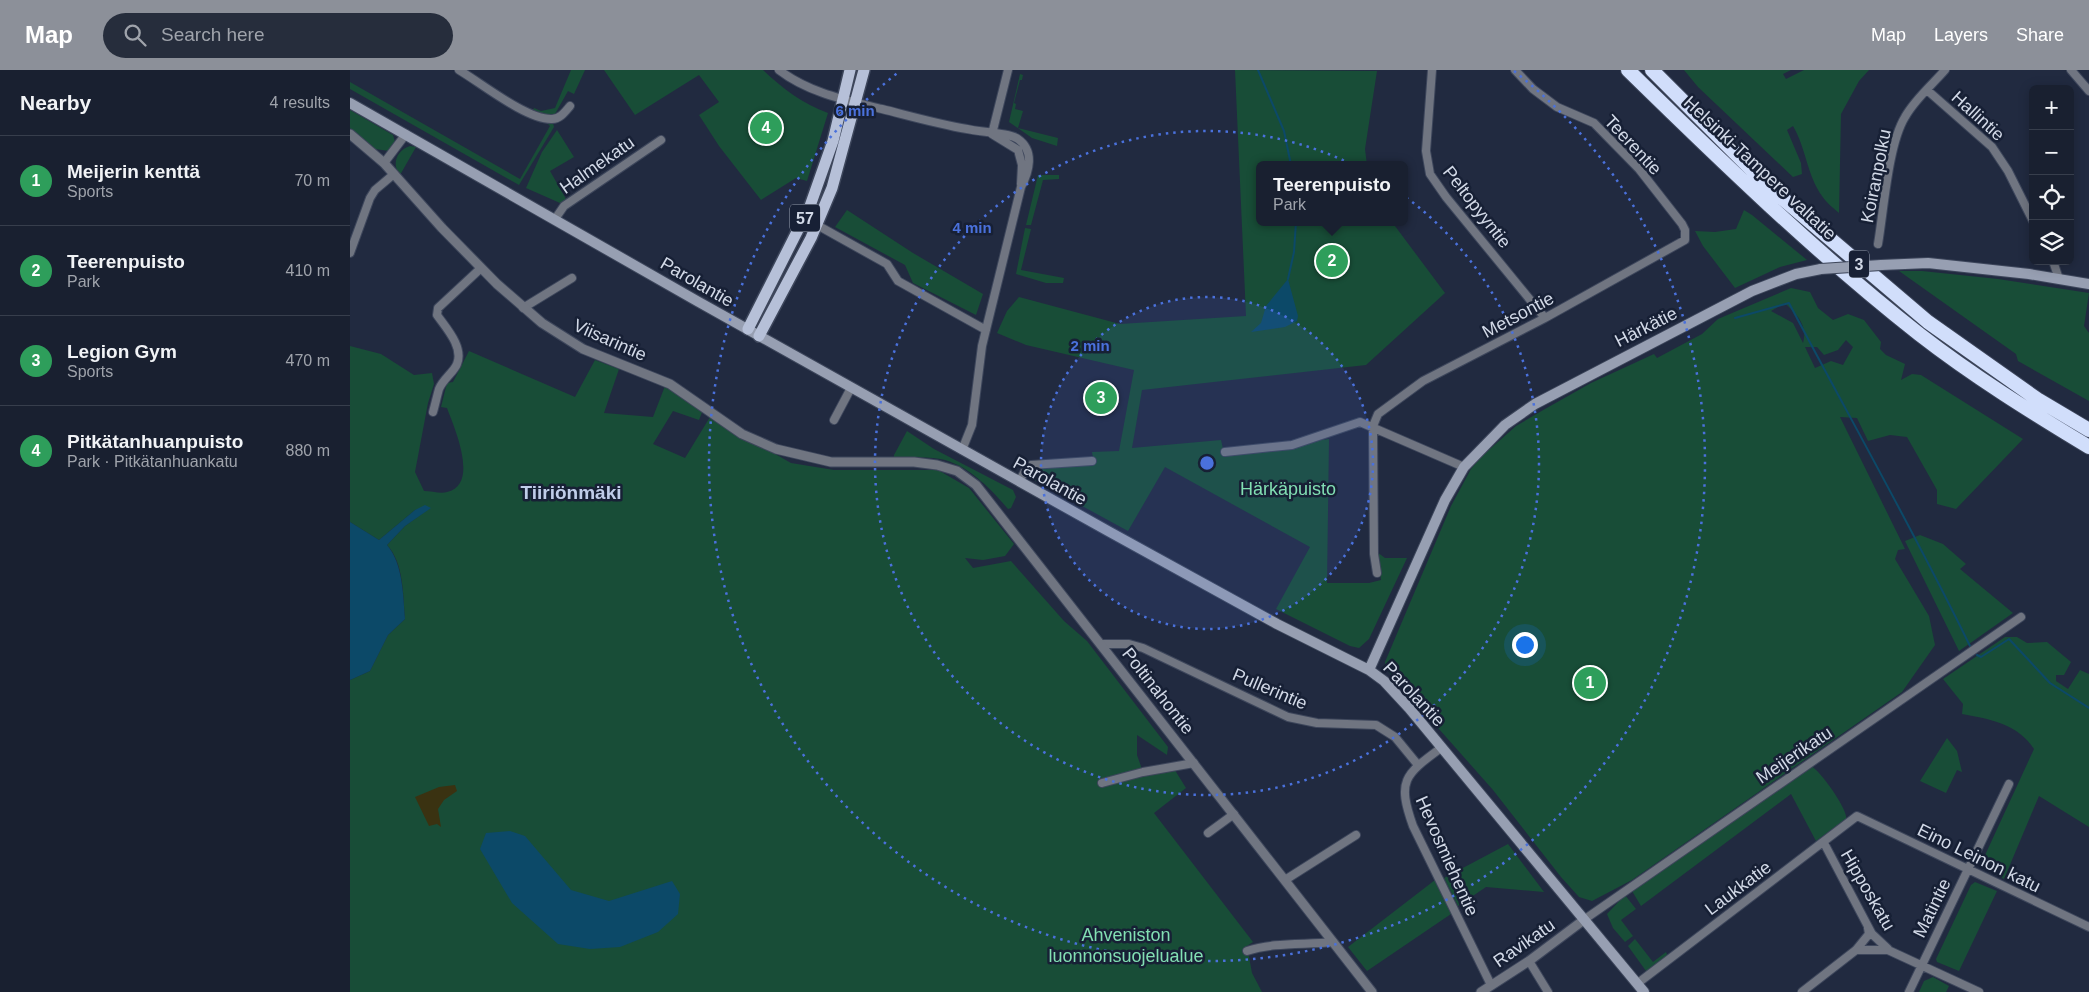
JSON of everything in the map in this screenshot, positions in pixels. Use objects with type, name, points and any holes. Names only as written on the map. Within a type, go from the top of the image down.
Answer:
[{"type":"highway","name":"Helsinki-Tampere valtatie","points":[[1628,70],[1776,211],[1919,334],[2031,412],[2089,447]]},
{"type":"highway","name":"Helsinki-Tampere valtatie","points":[[1652,70],[1768,186],[1928,322],[2030,394],[2089,430]]},
{"type":"main road","name":"57","points":[[748,330],[810,206],[826,163],[850,70]]},
{"type":"main road","name":"57","points":[[760,336],[816,225],[841,161],[864,70]]},
{"type":"main road","name":"Parolantie","points":[[350,103],[1019,482],[1278,624],[1369,670],[1384,681],[1585,919],[1644,992]]},
{"type":"main road","name":"Härkätie","points":[[1369,670],[1445,500],[1464,467],[1504,425],[1535,404],[1752,291],[1796,274],[1881,265],[1928,263],[2089,284]]},
{"type":"street","points":[[459,70],[502,99],[537,115],[551,119],[558,118],[570,106]]},
{"type":"street","points":[[779,70],[810,89],[843,99],[992,134],[1018,150],[1022,165],[1021,187],[986,330],[972,425],[962,450]]},
{"type":"street","points":[[992,134],[1008,70]]},
{"type":"street","name":"Peltopyyntie","points":[[1432,70],[1426,144],[1430,174],[1446,197],[1545,318]]},
{"type":"street","name":"Teerentie","points":[[1515,70],[1533,90],[1557,107],[1594,123],[1609,137],[1639,170],[1682,224],[1685,230],[1685,240]]},
{"type":"street","name":"Koiranpolku","points":[[1878,244],[1901,125],[1906,115],[1945,70]]},
{"type":"street","points":[[2072,70],[2089,89]]},
{"type":"street","name":"Hallintie","points":[[1927,90],[1992,147],[2008,171],[2029,212]]},
{"type":"street","name":"Viisarintie","points":[[350,134],[384,163],[480,269],[523,308],[552,330],[584,349],[670,384],[742,434],[759,442],[788,453],[831,462],[886,463]]},
{"type":"street","points":[[384,163],[406,134]]},
{"type":"street","name":"Halmekatu","points":[[555,219],[564,206],[660,140]]},
{"type":"street","points":[[350,253],[370,198],[375,190],[394,174]]},
{"type":"street","points":[[816,225],[887,264],[898,281],[986,330]]},
{"type":"street","name":"Metsontie","points":[[1373,426],[1378,414],[1423,381],[1545,318],[1685,240]]},
{"type":"street","points":[[2054,265],[2059,279]]},
{"type":"street","points":[[433,412],[440,388],[449,373],[457,365],[459,354],[453,337],[436,315],[438,308],[480,269]]},
{"type":"street","points":[[523,308],[572,278]]},
{"type":"street","points":[[834,420],[851,388]]},
{"type":"street","points":[[1225,452],[1292,445],[1360,422],[1464,467]]},
{"type":"street","points":[[1373,426],[1374,554],[1378,573]]},
{"type":"street","points":[[1019,482],[1026,469],[1031,465],[1092,461]]},
{"type":"street","name":"Poltinahontie","points":[[886,463],[938,465],[966,476],[976,485],[1372,992]]},
{"type":"street","name":"Meijerikatu","points":[[1585,919],[2021,617]]},
{"type":"street","name":"Pullerintie","points":[[1101,644],[1129,644],[1143,648],[1288,717],[1303,721],[1376,725],[1395,737],[1418,765]]},
{"type":"street","name":"Hevosmiehentie","points":[[1441,748],[1418,765],[1406,783],[1404,801],[1413,826],[1491,986]]},
{"type":"street","points":[[1102,783],[1143,772],[1194,764]]},
{"type":"street","name":"Matintie","points":[[1909,992],[2009,784]]},
{"type":"street","points":[[1208,833],[1234,814]]},
{"type":"street","name":"Eino Leinon katu","points":[[1857,816],[2089,927]]},
{"type":"street","name":"Laukkatie","points":[[1638,983],[1857,816]]},
{"type":"street","points":[[1285,880],[1356,835]]},
{"type":"street","name":"Hipposkatu","points":[[1824,842],[1872,934],[1888,950]]},
{"type":"street","name":"Ravikatu","points":[[1481,992],[1530,961],[1585,919]]},
{"type":"street","points":[[1802,992],[1856,950],[1869,934],[1868,927]]},
{"type":"street","points":[[1247,951],[1282,945],[1333,942]]},
{"type":"street","points":[[1856,950],[1888,950],[1979,992]]},
{"type":"street","points":[[1530,961],[1548,992]]},
{"type":"green space","points":[[571,70],[585,70],[574,94],[568,91],[555,114],[545,114],[533,110],[534,108],[541,111],[555,108]]},
{"type":"green space","points":[[604,70],[763,70],[793,95],[828,113],[807,181],[796,178],[761,200],[719,146],[699,115],[719,102],[699,75],[635,115]]},
{"type":"green space","name":"Härkäpuisto","points":[[1235,70],[1377,71],[1365,149],[1366,161],[1256,161],[1256,226],[1395,226],[1445,293],[1366,365],[1142,390],[1132,448],[1221,440],[1224,453],[1329,439],[1327,583],[1369,583],[1381,580],[1377,552],[1385,558],[1407,558],[1369,639],[1359,648],[1350,646],[1276,609],[1310,547],[1165,467],[1128,531],[1029,477],[1036,467],[1094,463],[1092,452],[1119,451],[1134,370],[1026,345],[997,333],[1007,311],[1019,297],[1120,324],[1246,316]]},
{"type":"green space","points":[[1684,70],[1791,70],[1783,74],[1786,79],[1804,70],[1869,70],[1859,81],[1841,114],[1839,213],[1822,196],[1817,188],[1793,126],[1787,130],[1801,163],[1802,174],[1793,177],[1698,87]]},
{"type":"green space","points":[[1020,74],[1023,75],[1022,80],[1020,80],[1014,103],[1016,104],[1015,109],[1023,111],[1018,128],[1058,138],[1057,146],[1032,138],[1009,122]]},
{"type":"green space","points":[[350,82],[520,179],[550,126],[548,124],[553,123],[554,127],[519,185],[350,89]]},
{"type":"green space","points":[[350,110],[393,135],[395,142],[389,151],[375,149],[350,128]]},
{"type":"green space","points":[[557,130],[574,157],[550,171],[566,199],[560,203],[526,188],[542,152]]},
{"type":"green space","points":[[410,146],[416,147],[400,175],[396,166],[397,158],[405,148]]},
{"type":"green space","points":[[1038,175],[1059,175],[1059,179],[1043,180],[1031,225],[1026,225]]},
{"type":"green space","points":[[847,210],[913,253],[983,294],[976,315],[913,283],[905,265],[835,227]]},
{"type":"green space","points":[[1744,210],[1807,260],[1780,267],[1735,288],[1703,246],[1695,231],[1715,232],[1736,229]]},
{"type":"green space","points":[[1025,228],[1031,229],[1021,270],[1064,278],[1063,283],[1046,283],[1016,274]]},
{"type":"green space","points":[[1899,271],[1922,271],[1998,279],[2089,293],[2084,326],[2089,333],[2089,401],[2018,361],[2016,354]]},
{"type":"green space","points":[[1791,288],[1810,292],[1818,308],[1833,320],[1848,314],[1864,320],[1881,342],[1880,349],[1886,355],[1905,364],[1901,380],[1912,374],[1921,375],[2023,439],[1956,509],[1937,504],[1937,490],[1907,437],[1890,435],[1868,441],[1857,418],[1840,417],[1905,549],[1898,550],[1895,559],[1929,616],[1935,645],[1902,692],[1632,880],[1592,901],[1579,897],[1561,877],[1493,790],[1385,668],[1385,662],[1451,506],[1471,469],[1481,457],[1516,426],[1545,409],[1591,383],[1654,354],[1657,358],[1702,334],[1718,319]],"holes":[[[1785,303],[1803,326],[1803,343],[1793,323],[1771,311]],[[1846,340],[1853,347],[1843,365],[1831,361],[1815,368],[1805,347],[1817,347],[1824,355],[1838,350]]]},
{"type":"green space","name":"Ahveniston luonnonsuojelualue","points":[[350,346],[381,354],[414,375],[432,373],[434,384],[428,403],[415,472],[424,491],[447,492],[457,487],[462,479],[462,454],[459,441],[447,408],[441,407],[447,383],[453,382],[469,351],[575,397],[595,360],[619,369],[604,413],[653,417],[665,386],[703,410],[699,420],[673,411],[653,444],[685,458],[710,417],[791,463],[834,470],[938,470],[969,488],[1014,544],[1005,556],[983,560],[965,558],[973,568],[1011,561],[1064,621],[1087,641],[1168,747],[1167,755],[1137,735],[1137,755],[1143,772],[1173,767],[1186,788],[1154,813],[1253,942],[1247,946],[1252,973],[1262,992],[350,992],[350,680],[370,671],[388,635],[405,619],[400,570],[393,552],[387,545],[405,526],[430,508],[415,510],[379,540],[350,522]]},
{"type":"green space","points":[[907,431],[934,449],[1013,490],[1016,497],[1011,508],[1008,509],[988,487],[954,463],[933,458],[894,458]]},
{"type":"green space","points":[[1920,535],[1943,544],[1966,564],[1960,569],[2013,613],[1959,651],[1905,541]]},
{"type":"green space","points":[[2005,637],[2017,637],[2027,643],[2047,642],[2071,662],[2064,675],[2056,675],[2056,681],[2068,689],[2080,670],[2089,674],[2089,827],[2039,796],[2004,879],[1980,866],[2034,749],[2012,728],[1983,718],[1962,714],[1963,704],[1943,679]]},
{"type":"green space","points":[[1947,738],[1957,751],[1962,772],[1957,770],[1946,793],[1920,781]]},
{"type":"green space","points":[[1811,766],[1821,775],[1833,791],[1843,808],[1846,819],[1816,841],[1791,794],[1641,906],[1632,891]]},
{"type":"green space","points":[[1508,844],[1544,892],[1486,887],[1458,906],[1444,878]]},
{"type":"green space","points":[[1435,880],[1451,914],[1367,971],[1348,947]]},
{"type":"green space","points":[[1975,882],[1997,891],[1959,971],[1937,962],[1936,959],[1971,885]]},
{"type":"green space","points":[[1625,895],[1636,909],[1621,920],[1633,936],[1625,942],[1613,928],[1607,914]]},
{"type":"green space","points":[[1635,939],[1653,962],[1666,952],[1668,957],[1650,972],[1646,971],[1628,946]]},
{"type":"green space","points":[[1933,977],[1949,986],[1946,992],[1919,992],[1924,981]]},
{"type":"sand","points":[[455,785],[457,791],[444,800],[438,809],[441,827],[437,824],[429,826],[415,797],[439,787]]},
{"type":"water","points":[[1288,279],[1298,316],[1297,321],[1285,327],[1251,332],[1261,323],[1266,306]]},
{"type":"water","points":[[425,505],[431,508],[405,526],[387,545],[399,570],[403,590],[405,619],[388,635],[370,671],[350,680],[350,522],[379,540],[415,510]]},
{"type":"water","points":[[510,831],[525,836],[571,890],[609,901],[672,881],[680,894],[678,914],[658,932],[620,947],[590,949],[558,944],[512,903],[480,849],[486,833]]},
{"type":"waterway","points":[[1258,70],[1284,131],[1290,161]]},
{"type":"waterway","points":[[1288,279],[1294,252],[1296,226]]},
{"type":"waterway","points":[[1735,318],[1789,303],[1904,516],[1970,646]]},
{"type":"waterway","points":[[1977,655],[1981,657],[2009,639],[2050,683],[2089,708]]},
{"type":"place","name":"Pitkätanhuanpuisto","points":[[766,128]]},
{"type":"place","name":"Teerenpuisto","points":[[1332,261]]},
{"type":"place","name":"Legion Gym","points":[[1101,398]]},
{"type":"place","name":"Meijerin kenttä","points":[[1590,683]]},
{"type":"district","name":"Tiiriönmäki","points":[[571,492]]}]
